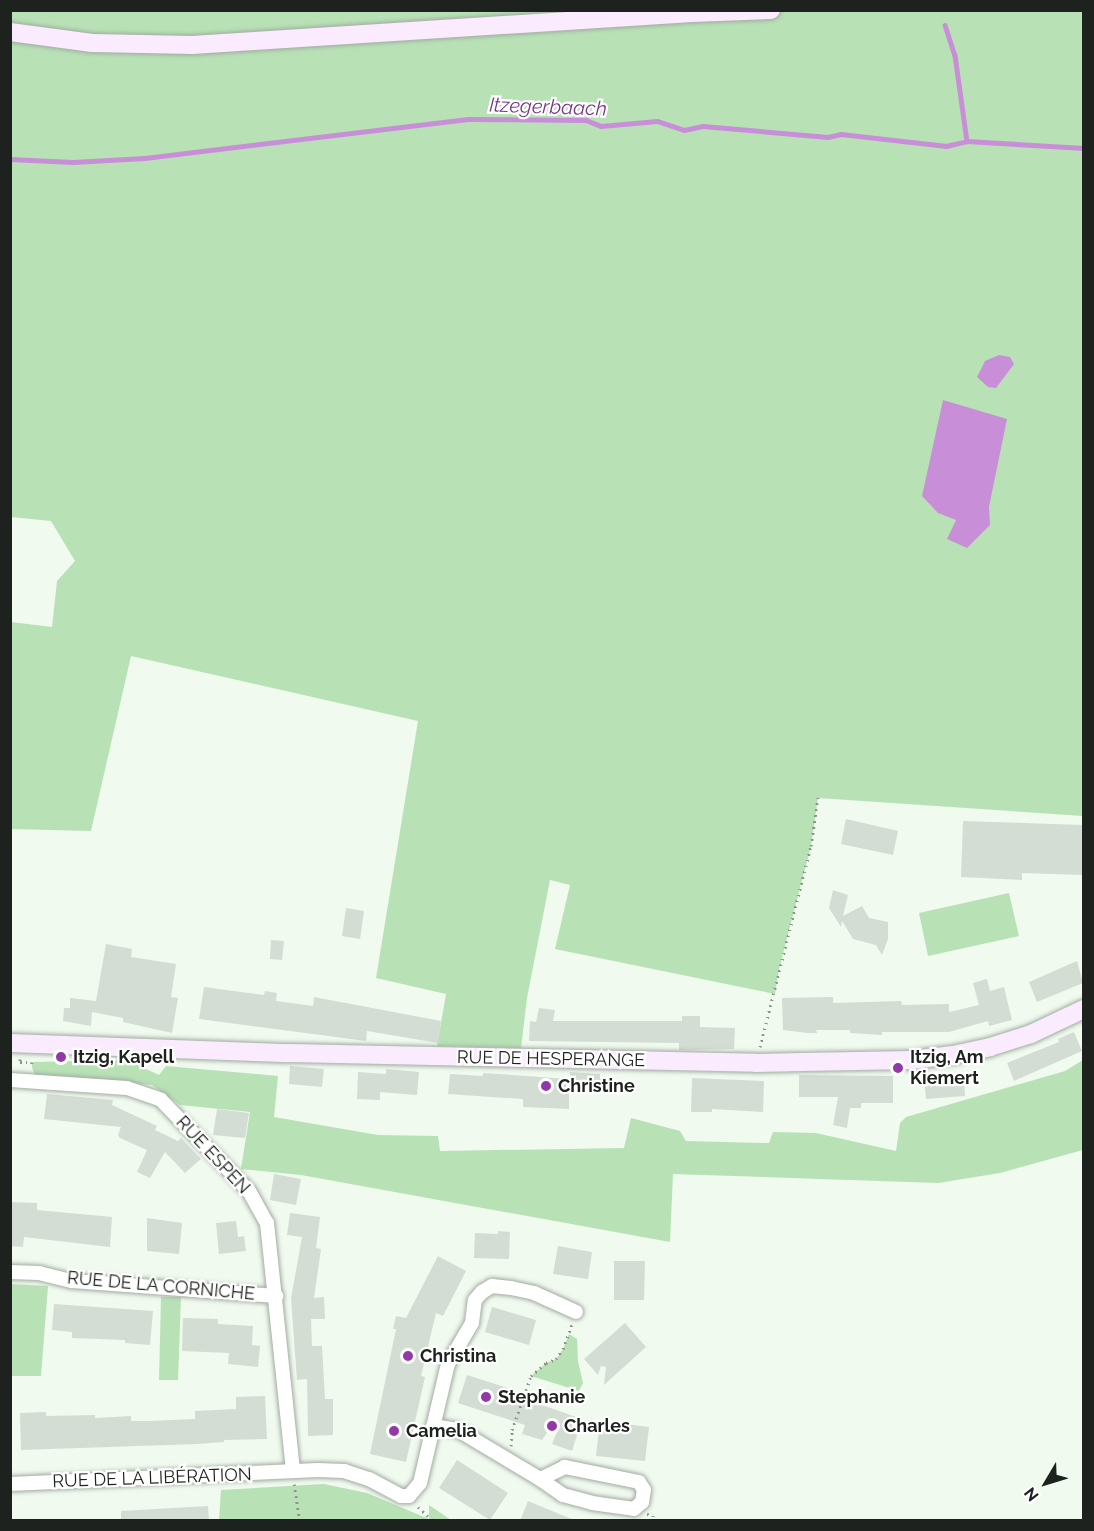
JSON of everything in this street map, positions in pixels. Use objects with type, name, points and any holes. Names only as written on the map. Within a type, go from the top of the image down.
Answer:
[{"type":"main road","points":[[10,32],[92,43],[192,45],[771,10]]},
{"type":"main road","name":"RUE DE HESPERANGE","points":[[10,1043],[289,1053],[756,1063],[911,1060],[953,1055],[1030,1034],[1083,1009]]},
{"type":"street","name":"RUE ESPEN","points":[[10,1080],[127,1088],[161,1100],[249,1191],[267,1224],[293,1471]]},
{"type":"street","name":"RUE DE LA CORNICHE","points":[[10,1272],[39,1273],[72,1281],[276,1296]]},
{"type":"street","points":[[409,1496],[420,1483],[448,1364],[472,1323],[475,1300],[482,1292],[492,1286],[511,1288],[534,1293],[576,1312]]},
{"type":"street","points":[[433,1426],[458,1430],[540,1479],[562,1495],[591,1503],[634,1509],[642,1502],[644,1490],[639,1482],[565,1467],[540,1479]]},
{"type":"street","name":"RUE DE LA LIBÉRATION","points":[[10,1484],[293,1471],[344,1472],[369,1479],[401,1496],[409,1496]]},
{"type":"path","points":[[756,1063],[811,846],[818,798]]},
{"type":"path","points":[[510,1462],[512,1430],[531,1376],[546,1363],[556,1359],[563,1349],[576,1312]]},
{"type":"path","points":[[293,1471],[300,1521]]},
{"type":"path","points":[[409,1496],[432,1521]]},
{"type":"path","points":[[295,1521],[299,1514]]},
{"type":"green space","points":[[10,11],[1083,11],[1083,816],[818,798],[811,846],[779,969],[775,994],[555,949],[570,885],[550,880],[527,998],[521,1048],[437,1046],[446,994],[376,978],[418,721],[131,656],[91,831],[11,829],[11,622],[52,627],[57,581],[75,561],[51,521],[11,517]]},
{"type":"green space","points":[[1009,893],[1019,936],[928,956],[919,913]]},
{"type":"green space","points":[[127,1060],[159,1075],[166,1066],[278,1076],[274,1117],[378,1135],[438,1136],[440,1151],[624,1148],[631,1118],[680,1131],[686,1141],[769,1143],[773,1132],[816,1133],[896,1151],[900,1123],[906,1117],[1065,1071],[1083,1060],[1083,1150],[1000,1173],[938,1183],[673,1174],[670,1242],[301,1175],[241,1169],[250,1112],[180,1105],[152,1085],[35,1076],[32,1067],[32,1062]]},
{"type":"green space","points":[[11,1284],[48,1286],[41,1376],[11,1376]]},
{"type":"green space","points":[[161,1297],[181,1297],[178,1380],[159,1380]]},
{"type":"green space","points":[[569,1334],[577,1339],[578,1361],[583,1383],[579,1391],[531,1376],[546,1363],[556,1359]]},
{"type":"green space","points":[[324,1484],[367,1493],[429,1519],[429,1505],[451,1520],[219,1520],[221,1490]]},
{"type":"shaded area","points":[[999,355],[1010,357],[1014,364],[996,388],[988,387],[977,377],[985,361]]},
{"type":"shaded area","points":[[943,400],[1007,419],[989,507],[990,525],[967,548],[947,539],[956,520],[938,513],[922,496]]},
{"type":"building","points":[[846,819],[898,831],[893,855],[841,844]]},
{"type":"building","points":[[963,821],[1083,825],[1083,875],[1022,873],[1022,880],[961,877]]},
{"type":"building","points":[[833,890],[848,895],[843,916],[862,906],[869,918],[888,922],[888,939],[882,955],[876,945],[853,939],[842,921],[841,927],[829,908]]},
{"type":"building","points":[[346,908],[364,911],[360,939],[342,936]]},
{"type":"building","points":[[271,940],[284,941],[282,960],[270,959]]},
{"type":"building","points":[[106,944],[132,949],[131,957],[176,964],[171,997],[178,998],[172,1033],[123,1022],[123,1018],[92,1012],[91,1026],[63,1021],[64,1008],[70,1008],[70,998],[96,1001]]},
{"type":"building","points":[[1077,961],[1083,983],[1037,1002],[1029,982]]},
{"type":"building","points":[[987,979],[990,991],[1004,987],[1012,1020],[989,1026],[988,1021],[949,1032],[882,1032],[882,1035],[850,1033],[850,1030],[816,1030],[817,1033],[807,1033],[783,1030],[782,998],[833,997],[833,1003],[901,1001],[902,1005],[949,1004],[949,1012],[979,1005],[973,983]]},
{"type":"building","points":[[204,987],[264,995],[265,991],[277,993],[276,1001],[313,1006],[314,997],[441,1021],[438,1043],[367,1031],[366,1041],[199,1019]]},
{"type":"building","points":[[539,1008],[555,1010],[553,1021],[682,1021],[682,1016],[700,1016],[700,1027],[735,1028],[734,1049],[679,1050],[679,1043],[529,1041],[530,1021],[536,1022]]},
{"type":"building","points":[[1074,1032],[1082,1051],[1014,1081],[1007,1063],[1059,1042],[1058,1039]]},
{"type":"building","points":[[290,1066],[324,1069],[322,1087],[289,1084]]},
{"type":"building","points":[[386,1069],[419,1072],[417,1095],[380,1092],[380,1100],[357,1099],[358,1072],[386,1074]]},
{"type":"building","points":[[570,1072],[600,1074],[600,1094],[569,1093],[569,1109],[523,1107],[523,1099],[448,1094],[450,1074],[483,1076],[483,1073],[570,1079]]},
{"type":"building","points":[[799,1075],[893,1076],[893,1103],[861,1103],[861,1108],[850,1108],[847,1128],[833,1125],[838,1097],[799,1097]]},
{"type":"building","points":[[964,1075],[965,1096],[926,1099],[924,1078]]},
{"type":"building","points":[[692,1078],[764,1081],[763,1112],[712,1109],[712,1112],[691,1112]]},
{"type":"building","points":[[47,1094],[113,1100],[112,1105],[157,1126],[155,1130],[178,1141],[181,1138],[201,1159],[185,1173],[165,1152],[150,1178],[137,1172],[147,1150],[120,1138],[118,1135],[121,1127],[44,1119]]},
{"type":"building","points":[[217,1109],[249,1113],[245,1138],[213,1135]]},
{"type":"building","points":[[274,1174],[301,1179],[296,1205],[270,1200]]},
{"type":"building","points":[[10,1202],[37,1203],[37,1210],[112,1217],[110,1247],[24,1237],[23,1247],[10,1246]]},
{"type":"building","points":[[290,1213],[320,1217],[316,1248],[321,1249],[314,1298],[324,1297],[325,1319],[311,1319],[312,1346],[322,1346],[325,1399],[333,1399],[333,1435],[308,1436],[307,1379],[297,1380],[291,1298],[302,1237],[287,1235]]},
{"type":"building","points":[[147,1218],[182,1223],[179,1254],[147,1251]]},
{"type":"building","points":[[236,1221],[238,1237],[244,1236],[246,1251],[219,1254],[216,1223]]},
{"type":"building","points":[[498,1231],[510,1232],[509,1259],[474,1258],[475,1233],[498,1234]]},
{"type":"building","points":[[558,1246],[592,1252],[588,1279],[553,1274]]},
{"type":"building","points":[[438,1256],[466,1271],[443,1316],[436,1313],[421,1376],[425,1377],[406,1462],[370,1454],[396,1329],[393,1329],[396,1316],[406,1318]]},
{"type":"building","points":[[614,1261],[645,1261],[644,1300],[614,1300]]},
{"type":"building","points":[[54,1304],[153,1311],[150,1345],[125,1343],[125,1340],[72,1338],[72,1332],[52,1330]]},
{"type":"building","points":[[492,1307],[536,1320],[529,1345],[485,1332]]},
{"type":"building","points":[[183,1318],[218,1319],[218,1324],[253,1326],[252,1345],[260,1346],[258,1367],[228,1364],[229,1353],[182,1351]]},
{"type":"building","points":[[625,1323],[646,1347],[604,1385],[606,1367],[601,1366],[598,1375],[584,1359]]},
{"type":"building","points":[[467,1375],[514,1390],[513,1395],[582,1419],[572,1451],[552,1444],[557,1432],[550,1428],[542,1440],[522,1434],[525,1425],[458,1403]]},
{"type":"building","points":[[265,1396],[267,1439],[224,1440],[224,1442],[197,1444],[21,1450],[20,1413],[46,1412],[46,1416],[95,1415],[95,1418],[131,1416],[131,1421],[195,1419],[195,1411],[236,1409],[236,1397]]},
{"type":"building","points":[[600,1421],[649,1427],[645,1461],[596,1456]]},
{"type":"building","points":[[457,1460],[508,1493],[490,1520],[439,1488]]},
{"type":"building","points":[[528,1501],[574,1520],[574,1521],[520,1521]]},
{"type":"building","points":[[208,1506],[209,1521],[121,1521],[121,1511]]},
{"type":"waterway","points":[[945,25],[955,55],[967,141]]},
{"type":"waterway","name":"Itzegerbaach","points":[[10,159],[73,162],[145,158],[468,119],[586,120],[601,126],[657,121],[684,130],[703,126],[828,137],[841,134],[946,146],[967,141],[1084,148]]},
{"type":"place","name":"Itzig, Kapell","points":[[61,1057]]},
{"type":"place","name":"Itzig, Am Kiemert","points":[[898,1068]]},
{"type":"place","name":"Christine","points":[[546,1086]]},
{"type":"place","name":"Christina","points":[[408,1356]]},
{"type":"place","name":"Stephanie","points":[[486,1397]]},
{"type":"place","name":"Charles","points":[[552,1426]]},
{"type":"place","name":"Camelia","points":[[394,1431]]}]
